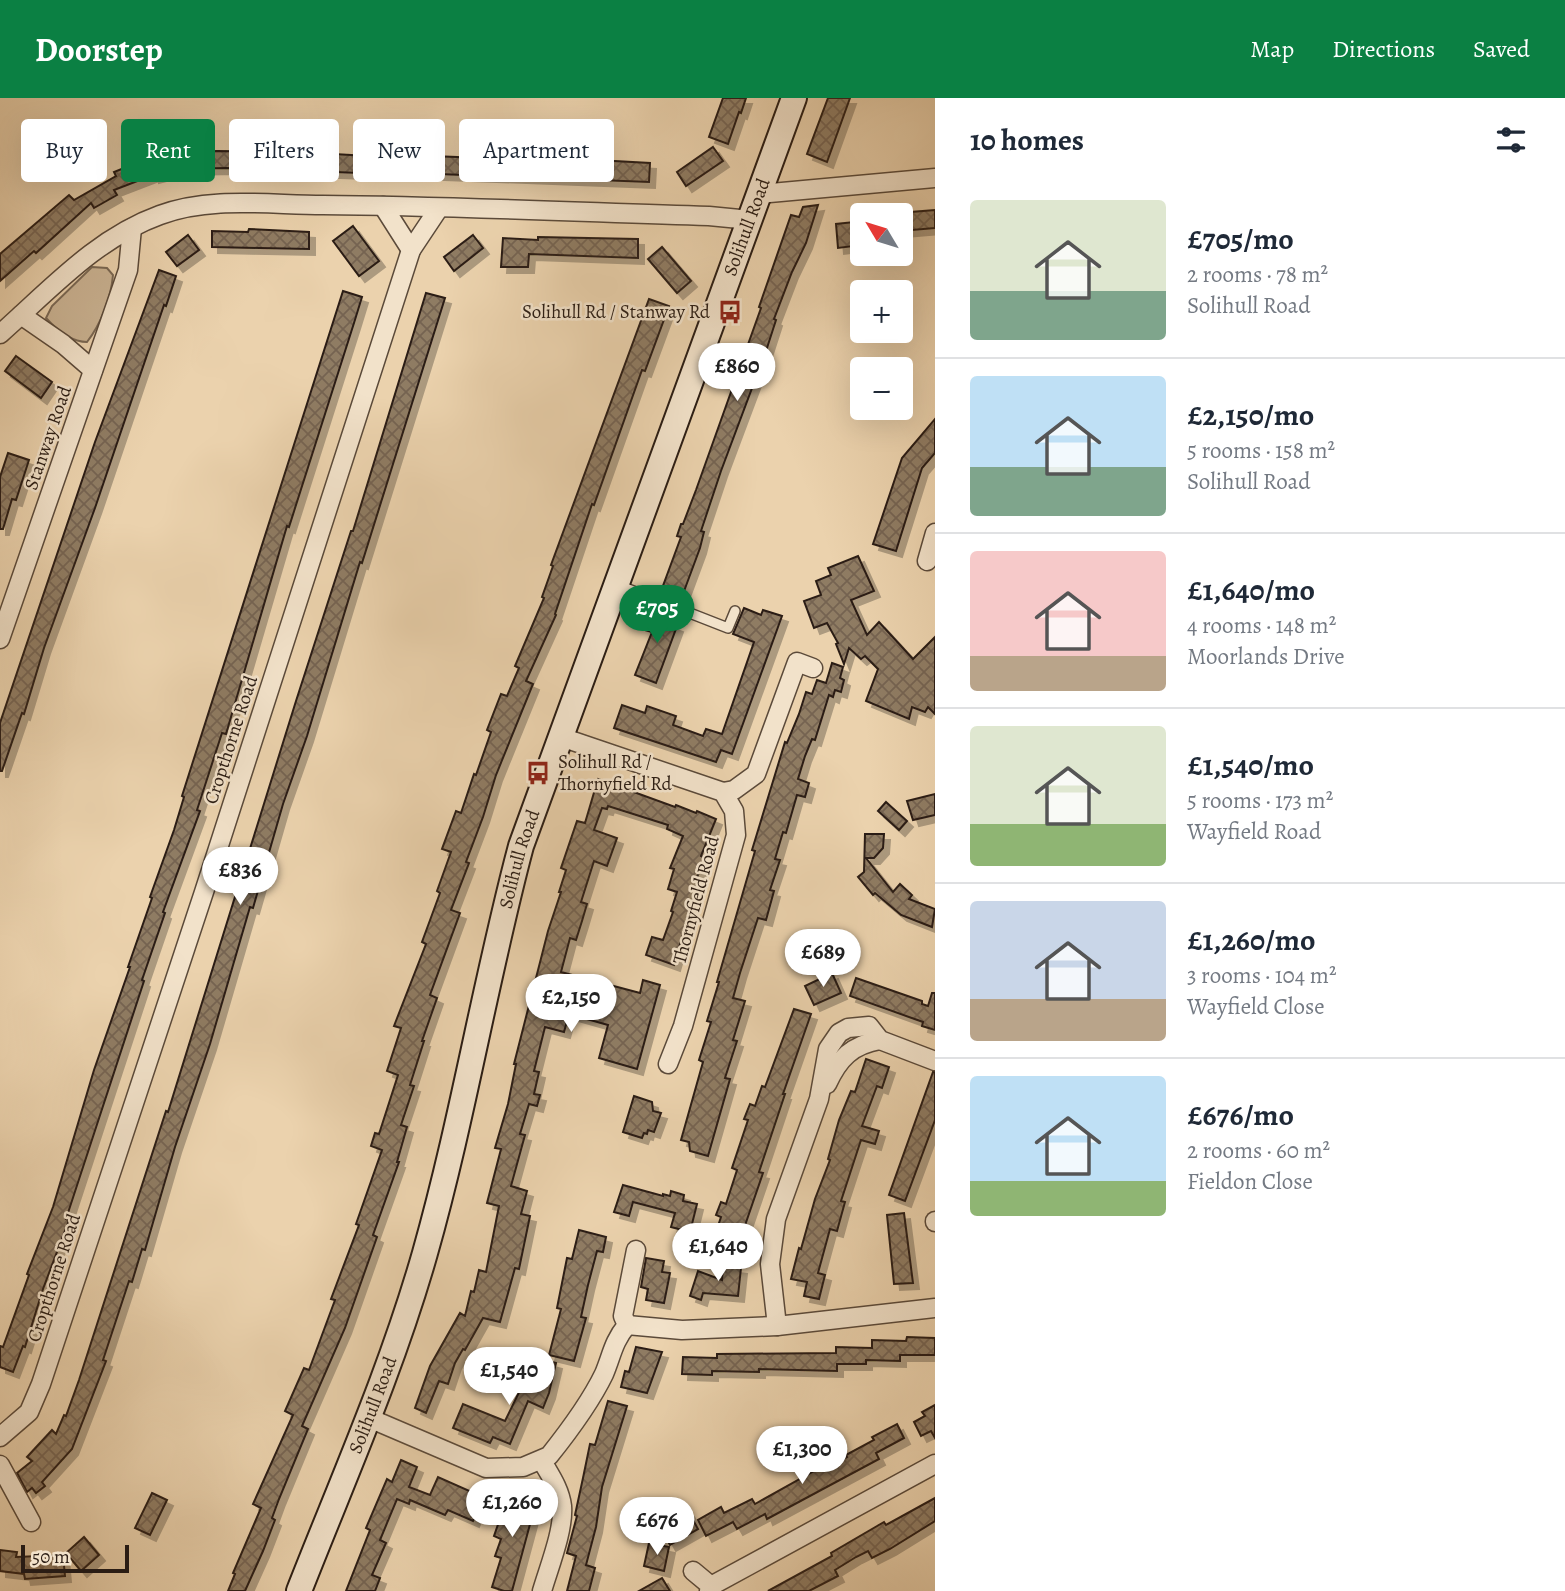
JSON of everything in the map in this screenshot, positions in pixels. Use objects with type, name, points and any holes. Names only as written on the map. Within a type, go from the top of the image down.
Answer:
[{"type":"street","name":"Solihull Road","points":[[299,1591],[402,1331],[446,1174],[499,929],[521,846],[794,98]]},
{"type":"street","points":[[760,194],[935,178]]},
{"type":"street","points":[[0,334],[85,258],[132,228],[180,208],[204,205],[383,206],[709,216],[750,220]]},
{"type":"street","points":[[383,206],[411,250]]},
{"type":"street","name":"Cropthorne Road","points":[[0,1437],[29,1412],[41,1384],[204,892],[411,250],[439,208]]},
{"type":"street","name":"Stanway Road","points":[[0,639],[128,270],[132,228]]},
{"type":"street","name":"Stanway Road","points":[[21,315],[63,344],[93,370]]},
{"type":"street","points":[[927,561],[935,533]]},
{"type":"street","points":[[561,737],[723,792],[734,790],[756,774],[797,662],[813,667]]},
{"type":"street","name":"Thornyfield Road","points":[[668,1064],[683,1026],[736,835],[734,811],[723,792]]},
{"type":"street","points":[[777,1326],[770,1265],[776,1219],[819,1099],[828,1048],[839,1033],[848,1028],[869,1026],[880,1040],[935,1061]]},
{"type":"street","points":[[627,1325],[623,1316],[636,1250]]},
{"type":"street","points":[[627,1325],[682,1330],[777,1326],[935,1308]]},
{"type":"street","points":[[369,1418],[486,1468],[523,1467],[542,1461],[557,1445],[603,1376],[616,1338],[627,1325]]},
{"type":"street","points":[[542,1461],[558,1490],[562,1506],[561,1522],[542,1591]]},
{"type":"street","points":[[693,1571],[710,1588],[935,1464]]},
{"type":"street","points":[[0,1465],[31,1522]]},
{"type":"lane","points":[[617,584],[729,628],[735,611]]},
{"type":"shaded area","points":[[92,267],[107,268],[113,275],[108,302],[87,342],[64,334],[46,318],[52,306]]},
{"type":"building","points":[[723,98],[746,98],[728,144],[709,137]]},
{"type":"building","points":[[828,98],[850,98],[827,162],[807,154]]},
{"type":"building","points":[[713,147],[723,161],[686,186],[677,172]]},
{"type":"building","points":[[215,151],[229,151],[229,168],[215,168]]},
{"type":"building","points":[[339,154],[353,155],[353,173],[339,172]]},
{"type":"building","points":[[445,157],[459,157],[459,175],[445,174]]},
{"type":"building","points":[[614,161],[650,163],[649,182],[614,181]]},
{"type":"building","points":[[121,169],[121,182],[135,182],[114,190],[117,195],[94,208],[91,203],[36,253],[34,251],[0,281],[0,254],[69,195],[74,200],[116,176],[114,172]]},
{"type":"building","points":[[818,205],[806,243],[774,319],[776,320],[767,348],[721,471],[701,531],[704,532],[700,548],[680,602],[660,594],[681,537],[677,536],[681,524],[696,490],[761,308],[759,307],[791,215],[799,217],[803,207]]},
{"type":"building","points":[[935,210],[935,228],[914,230],[914,212]]},
{"type":"building","points":[[850,222],[850,246],[838,248],[836,224]]},
{"type":"building","points":[[353,226],[379,261],[359,276],[333,241]]},
{"type":"building","points":[[249,229],[309,232],[309,249],[212,247],[212,231],[248,232]]},
{"type":"building","points":[[188,235],[199,250],[177,266],[166,252]]},
{"type":"building","points":[[473,235],[483,248],[454,271],[444,257]]},
{"type":"building","points":[[538,237],[638,239],[638,258],[529,254],[528,267],[501,267],[503,238],[538,240]]},
{"type":"building","points":[[662,247],[691,281],[677,293],[648,259]]},
{"type":"building","points":[[159,270],[176,276],[44,648],[24,714],[22,713],[0,771],[0,723],[95,442]]},
{"type":"building","points":[[343,291],[362,297],[289,527],[287,526],[226,734],[222,733],[197,810],[200,811],[163,912],[165,913],[142,980],[144,981],[66,1219],[69,1220],[25,1347],[23,1346],[13,1372],[0,1367],[0,1346],[3,1347],[53,1207],[94,1070],[174,830],[184,797],[182,796]]},
{"type":"building","points":[[426,293],[445,298],[307,736],[283,804],[253,908],[250,907],[145,1250],[142,1249],[132,1282],[129,1281],[103,1360],[106,1361],[72,1449],[42,1482],[45,1486],[36,1493],[32,1488],[27,1492],[17,1473],[32,1461],[27,1457],[52,1430],[56,1434],[64,1415],[66,1416],[79,1380],[166,1111],[168,1112]]},
{"type":"building","points":[[649,299],[669,306],[645,371],[642,370],[594,505],[592,504],[556,615],[526,681],[533,684],[496,775],[466,862],[469,863],[451,910],[460,913],[430,995],[437,998],[410,1085],[414,1086],[401,1125],[407,1127],[399,1162],[373,1235],[377,1237],[345,1328],[302,1426],[308,1429],[279,1499],[272,1518],[275,1520],[263,1551],[245,1591],[228,1591],[261,1508],[253,1504],[293,1415],[285,1411],[304,1368],[309,1370],[335,1300],[331,1299],[359,1225],[356,1224],[382,1150],[371,1146],[375,1133],[379,1134],[398,1075],[387,1071],[401,1028],[394,1026],[426,944],[422,942],[440,893],[437,891],[451,852],[442,849],[456,811],[461,813],[474,774],[476,775],[491,732],[487,730],[501,694],[507,696],[519,668],[515,666],[544,598],[542,597],[553,566],[551,565]]},
{"type":"building","points":[[16,356],[52,382],[41,398],[5,371]]},
{"type":"building","points":[[935,419],[935,453],[922,468],[896,551],[873,544],[902,458]]},
{"type":"building","points":[[8,453],[29,460],[16,500],[12,499],[3,529],[0,529],[0,477]]},
{"type":"building","points":[[858,556],[874,591],[851,600],[867,635],[879,622],[913,659],[935,637],[935,714],[928,707],[925,712],[912,707],[909,719],[866,701],[878,669],[865,656],[861,659],[849,648],[844,664],[836,644],[838,643],[827,623],[814,628],[804,601],[821,595],[816,581],[831,575],[828,568]]},
{"type":"building","points":[[654,607],[675,615],[671,624],[677,626],[656,683],[635,675],[652,632],[645,630]]},
{"type":"building","points":[[744,608],[761,615],[763,610],[782,616],[732,754],[721,750],[716,762],[614,728],[622,705],[645,713],[647,706],[676,716],[673,725],[703,736],[706,729],[722,734],[754,642],[733,634]]},
{"type":"building","points":[[832,663],[843,667],[840,678],[844,680],[841,692],[835,690],[833,697],[829,695],[815,740],[812,739],[805,756],[798,779],[809,783],[805,797],[797,795],[786,833],[783,832],[775,859],[780,860],[770,890],[774,891],[766,920],[758,918],[740,973],[733,998],[745,1001],[733,1040],[737,1041],[725,1078],[730,1079],[708,1156],[690,1151],[689,1142],[681,1140],[703,1062],[699,1060],[711,1022],[707,1021],[755,851],[752,850],[785,742],[787,743],[806,692],[812,694],[817,680],[826,683]]},
{"type":"building","points":[[598,779],[716,819],[701,856],[705,858],[695,882],[698,883],[674,965],[646,955],[652,937],[663,940],[673,912],[671,911],[677,892],[668,889],[674,869],[670,868],[683,836],[667,829],[668,825],[608,806],[607,809],[602,808],[594,830],[617,838],[607,866],[594,861],[581,902],[587,904],[582,921],[576,940],[570,938],[561,972],[640,993],[643,980],[660,985],[637,1069],[599,1058],[608,1025],[569,1014],[564,1032],[545,1027],[534,1071],[539,1072],[534,1094],[540,1095],[537,1106],[529,1104],[520,1134],[525,1135],[511,1186],[527,1191],[521,1214],[530,1216],[519,1269],[515,1268],[500,1322],[483,1318],[455,1363],[448,1384],[439,1381],[426,1413],[415,1408],[430,1366],[460,1313],[465,1316],[479,1270],[486,1272],[499,1206],[487,1203],[501,1149],[495,1148],[508,1104],[514,1064],[548,931],[561,892],[566,870],[561,868],[577,821],[585,823]]},
{"type":"building","points":[[935,794],[935,815],[913,820],[907,801]]},
{"type":"building","points":[[886,802],[907,821],[899,830],[878,811]]},
{"type":"building","points":[[865,834],[884,834],[883,848],[874,858],[866,858],[893,892],[900,884],[912,895],[909,899],[935,909],[932,927],[901,915],[875,893],[873,895],[858,877],[864,872]]},
{"type":"building","points":[[832,973],[841,993],[814,1005],[805,986]]},
{"type":"building","points":[[856,978],[922,1001],[922,1004],[928,1006],[932,993],[935,993],[935,1030],[922,1026],[923,1022],[850,996]]},
{"type":"building","points":[[794,1009],[811,1014],[783,1094],[759,1172],[763,1173],[741,1237],[717,1229],[721,1217],[716,1215],[721,1202],[726,1204],[737,1170],[732,1168],[748,1120],[744,1119],[750,1104],[755,1106],[762,1086],[765,1087]]},
{"type":"building","points":[[866,1059],[889,1067],[882,1088],[877,1086],[862,1126],[879,1131],[875,1144],[861,1140],[841,1201],[845,1202],[837,1231],[830,1229],[818,1273],[825,1275],[819,1299],[804,1296],[807,1282],[791,1279],[799,1248],[801,1249],[815,1199],[830,1160],[828,1159],[839,1120],[851,1091],[855,1092]]},
{"type":"building","points":[[933,1072],[935,1120],[905,1201],[889,1195]]},
{"type":"building","points":[[634,1096],[652,1102],[653,1111],[661,1113],[654,1132],[648,1130],[642,1138],[623,1132]]},
{"type":"building","points":[[623,1185],[663,1196],[670,1196],[671,1191],[684,1195],[683,1201],[697,1204],[690,1232],[671,1227],[675,1213],[633,1202],[629,1216],[614,1212]]},
{"type":"building","points":[[904,1213],[913,1283],[894,1284],[887,1215]]},
{"type":"building","points":[[579,1230],[606,1237],[603,1252],[597,1251],[588,1285],[581,1317],[586,1318],[574,1361],[549,1355],[561,1309],[557,1308],[567,1258],[572,1259]]},
{"type":"building","points":[[646,1258],[664,1261],[662,1272],[670,1273],[664,1303],[646,1300],[648,1289],[641,1287]]},
{"type":"building","points":[[723,1266],[741,1268],[738,1296],[703,1293],[701,1300],[690,1296],[698,1271],[722,1280]]},
{"type":"building","points":[[907,1337],[935,1338],[935,1355],[900,1355],[900,1361],[866,1360],[866,1364],[837,1364],[837,1371],[759,1369],[759,1372],[712,1371],[712,1375],[682,1374],[683,1357],[717,1358],[717,1354],[836,1353],[836,1347],[872,1348],[872,1340],[906,1341]]},
{"type":"building","points":[[636,1347],[662,1352],[647,1393],[621,1387],[625,1371],[629,1372]]},
{"type":"building","points":[[533,1357],[556,1363],[549,1393],[543,1408],[528,1401],[510,1444],[493,1437],[490,1443],[453,1428],[463,1404],[505,1421],[529,1372]]},
{"type":"building","points":[[608,1401],[627,1406],[602,1487],[596,1527],[586,1565],[595,1568],[589,1591],[567,1591],[576,1556],[567,1553],[577,1516],[575,1515],[590,1444],[595,1445]]},
{"type":"building","points":[[935,1405],[935,1438],[931,1431],[921,1436],[914,1422],[925,1416],[922,1412]]},
{"type":"building","points":[[897,1424],[904,1438],[876,1453],[879,1459],[767,1519],[765,1514],[737,1529],[733,1522],[706,1536],[698,1520],[721,1507],[724,1513],[752,1499],[755,1504],[823,1466],[825,1469],[847,1457],[846,1455],[874,1440],[872,1437]]},
{"type":"building","points":[[401,1460],[417,1467],[409,1487],[430,1495],[438,1477],[483,1497],[473,1521],[448,1510],[445,1515],[410,1500],[409,1504],[397,1499],[380,1540],[386,1543],[372,1575],[380,1578],[375,1591],[346,1591],[370,1530],[366,1528],[387,1479],[392,1482]]},
{"type":"building","points":[[152,1493],[167,1500],[150,1535],[135,1528]]},
{"type":"building","points":[[509,1493],[536,1502],[512,1591],[504,1591],[492,1587],[501,1558],[495,1556],[501,1539],[494,1536]]},
{"type":"building","points":[[935,1498],[935,1521],[890,1549],[872,1558],[868,1551],[856,1557],[835,1570],[838,1576],[809,1591],[768,1591],[832,1556],[831,1553],[884,1522],[886,1525]]},
{"type":"building","points":[[688,1511],[698,1529],[670,1545],[660,1527]]},
{"type":"building","points":[[84,1537],[99,1555],[81,1571],[66,1553]]},
{"type":"building","points":[[649,1543],[669,1547],[664,1571],[644,1566]]},
{"type":"building","points":[[0,1550],[17,1552],[16,1557],[63,1555],[65,1576],[25,1579],[24,1574],[0,1571]]},
{"type":"building","points":[[662,1578],[670,1591],[639,1591]]},
{"type":"place","name":"Solihull Rd / Stanway Rd","points":[[730,312]]},
{"type":"place","name":"Solihull Rd / Thornyfield Rd","points":[[538,773]]}]
